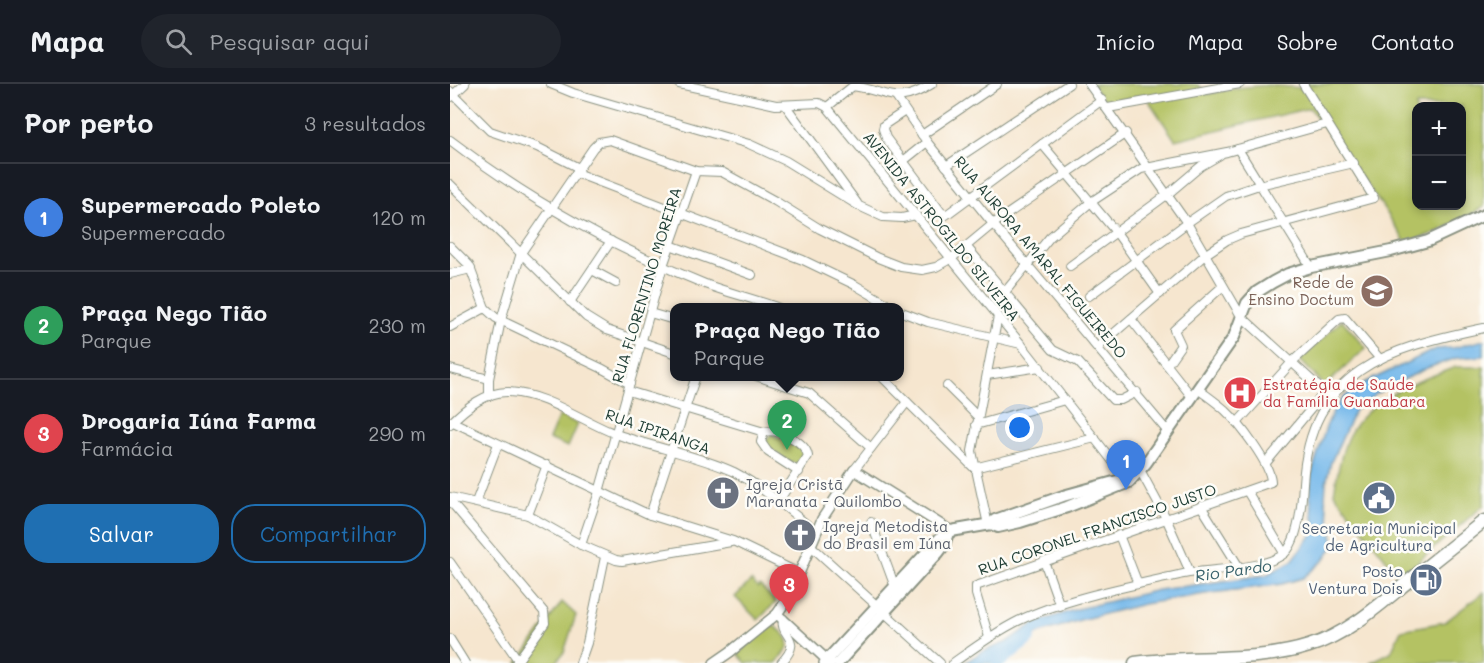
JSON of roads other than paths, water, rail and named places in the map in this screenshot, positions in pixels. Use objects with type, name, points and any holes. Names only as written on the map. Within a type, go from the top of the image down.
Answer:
[{"type":"main road","points":[[882,608],[895,587],[939,539],[950,532],[990,525],[998,527],[1029,519],[1067,507],[1132,477],[1168,432],[1234,338],[1249,300],[1264,288],[1281,277],[1311,267],[1410,246],[1436,238],[1484,215]]},
{"type":"main road","points":[[1135,663],[1270,653],[1294,650],[1320,642],[1342,631],[1378,606],[1484,521]]},
{"type":"main road","points":[[830,662],[944,545],[950,532]]},
{"type":"street","points":[[465,84],[451,94],[490,131],[537,147],[577,170],[681,214],[803,260],[855,285],[886,303]]},
{"type":"street","points":[[550,84],[573,93],[749,144],[798,167],[859,206],[883,217],[902,218],[916,215]]},
{"type":"street","points":[[679,84],[751,101],[786,106],[819,103],[827,107],[853,85],[896,97],[909,96],[932,84]]},
{"type":"street","points":[[902,162],[925,139],[997,84]]},
{"type":"street","points":[[946,166],[1069,84]]},
{"type":"street","points":[[1089,84],[1168,194],[1241,316],[1327,394]]},
{"type":"street","points":[[1108,108],[1240,84]]},
{"type":"street","points":[[1098,346],[1227,240],[1374,198],[1303,84]]},
{"type":"street","name":"RUA AURORA AMARAL FIGUEIREDO","points":[[896,97],[904,111],[971,197],[1137,392],[1168,432]]},
{"type":"street","points":[[904,111],[884,125],[884,134],[902,162],[943,214],[950,213],[1102,100]]},
{"type":"street","points":[[786,106],[859,206]]},
{"type":"street","name":"AVENIDA ASTROGILDO SILVEIRA","points":[[827,107],[952,258],[1095,438],[1166,518],[1191,572]]},
{"type":"street","points":[[1070,266],[1168,194],[1201,166],[1238,148],[1327,124]]},
{"type":"street","points":[[489,396],[489,379],[501,320],[520,254],[553,209],[577,170],[600,142],[610,140],[696,171],[722,172],[820,229],[878,258],[914,270],[941,266],[993,224],[1126,133]]},
{"type":"street","points":[[450,140],[553,209],[611,241],[663,266],[752,303]]},
{"type":"street","points":[[1042,144],[1116,232],[1160,294]]},
{"type":"street","points":[[1238,148],[1311,267]]},
{"type":"street","points":[[1005,292],[1050,237],[1091,202],[1137,171],[1227,152]]},
{"type":"street","points":[[1089,296],[1221,199],[1259,185],[1354,163]]},
{"type":"street","name":"RUA FLORENTINO MOREIRA","points":[[581,545],[599,492],[663,266],[696,171]]},
{"type":"street","points":[[450,184],[570,302],[596,324],[670,351]]},
{"type":"street","points":[[570,302],[611,241]]},
{"type":"street","points":[[670,244],[752,275]]},
{"type":"street","points":[[450,246],[471,269],[485,308],[501,320],[593,364],[629,388],[764,432],[774,431],[806,449],[808,456],[778,502]]},
{"type":"street","points":[[966,246],[1053,350],[1078,362],[1112,399],[1121,400],[1137,392]]},
{"type":"street","points":[[450,274],[471,269]]},
{"type":"street","points":[[592,270],[616,283]]},
{"type":"street","points":[[1167,365],[1182,343],[1173,333],[1174,330],[1223,286]]},
{"type":"street","points":[[450,327],[485,308]]},
{"type":"street","points":[[650,313],[670,319]]},
{"type":"street","points":[[904,313],[928,322],[1021,344]]},
{"type":"street","points":[[990,525],[974,468],[972,452],[998,316]]},
{"type":"street","points":[[1237,423],[1292,362],[1339,319],[1343,318],[1380,359]]},
{"type":"street","points":[[1131,319],[1167,365],[1195,393],[1225,410],[1237,423],[1265,464],[1327,394],[1380,359],[1426,340],[1484,328]]},
{"type":"street","points":[[987,375],[1040,367]]},
{"type":"street","points":[[450,369],[489,379]]},
{"type":"street","points":[[650,515],[694,381]]},
{"type":"street","points":[[771,381],[808,393],[871,448]]},
{"type":"street","points":[[886,381],[974,468]]},
{"type":"street","points":[[947,386],[977,421]]},
{"type":"street","name":"RUA IPIRANGA","points":[[451,422],[471,406],[489,396],[507,392],[527,394],[614,433],[734,472],[816,531]]},
{"type":"street","points":[[953,663],[989,637],[1019,621],[1060,606],[1191,572],[1267,562],[1284,553],[1294,538],[1300,513],[1306,457],[1327,394]]},
{"type":"street","points":[[977,421],[1065,400]]},
{"type":"street","points":[[714,663],[780,617],[816,531],[834,499],[907,402]]},
{"type":"street","points":[[451,422],[650,515],[733,541],[799,573]]},
{"type":"street","points":[[764,432],[761,442],[765,449],[799,472]]},
{"type":"street","points":[[974,468],[1095,438]]},
{"type":"street","points":[[476,502],[498,444]]},
{"type":"street","name":"RUA CORONEL FRANCISCO JUSTO","points":[[989,637],[975,588],[1044,561],[1270,483],[1271,475],[1265,464]]},
{"type":"street","points":[[528,515],[547,465]]},
{"type":"street","points":[[854,470],[950,532]]},
{"type":"street","points":[[1247,491],[1284,553]]},
{"type":"street","points":[[450,497],[528,515],[604,557],[622,561],[733,541]]},
{"type":"street","points":[[450,501],[544,612],[545,623],[517,662],[450,562]]},
{"type":"street","points":[[1201,506],[1239,567]]},
{"type":"street","points":[[871,522],[895,587]]},
{"type":"street","points":[[1119,535],[1138,584]]},
{"type":"street","points":[[810,545],[940,663]]},
{"type":"street","points":[[580,663],[587,643],[604,557]]},
{"type":"street","points":[[1044,561],[1060,606]]},
{"type":"street","points":[[780,617],[830,662]]},
{"type":"street","points":[[780,617],[791,645],[789,653],[781,663]]},
{"type":"street","points":[[450,639],[464,663]]},
{"type":"water","points":[[1484,340],[1484,356],[1457,358],[1427,368],[1379,392],[1355,410],[1331,462],[1326,483],[1325,498],[1333,547],[1324,560],[1303,578],[1282,584],[1144,604],[1080,620],[1040,633],[998,663],[964,663],[982,652],[1007,642],[1035,623],[1077,609],[1158,590],[1266,575],[1292,561],[1311,536],[1314,523],[1310,495],[1311,475],[1326,427],[1334,409],[1343,398],[1360,385],[1436,349],[1453,348]]},
{"type":"waterway","name":"Rio Pardo","points":[[998,663],[1030,638]]},
{"type":"place","name":"Rede de Ensino Doctum","points":[[1377,291]]},
{"type":"place","name":"Estratégia de Saúde da Família Guanabara","points":[[1240,393]]},
{"type":"place","name":"Praça Nego Tião","points":[[787,450]]},
{"type":"place","name":"Supermercado Poleto","points":[[1126,490]]},
{"type":"place","name":"Igreja Cristã Maranata - Quilombo","points":[[723,493]]},
{"type":"place","name":"Secretaria Municipal de Agricultura","points":[[1379,498]]},
{"type":"place","name":"Igreja Metodista do Brasil em Iúna","points":[[800,535]]},
{"type":"place","name":"Posto Ventura Dois","points":[[1426,580]]},
{"type":"place","name":"Drogaria Iúna Farma","points":[[789,614]]}]
